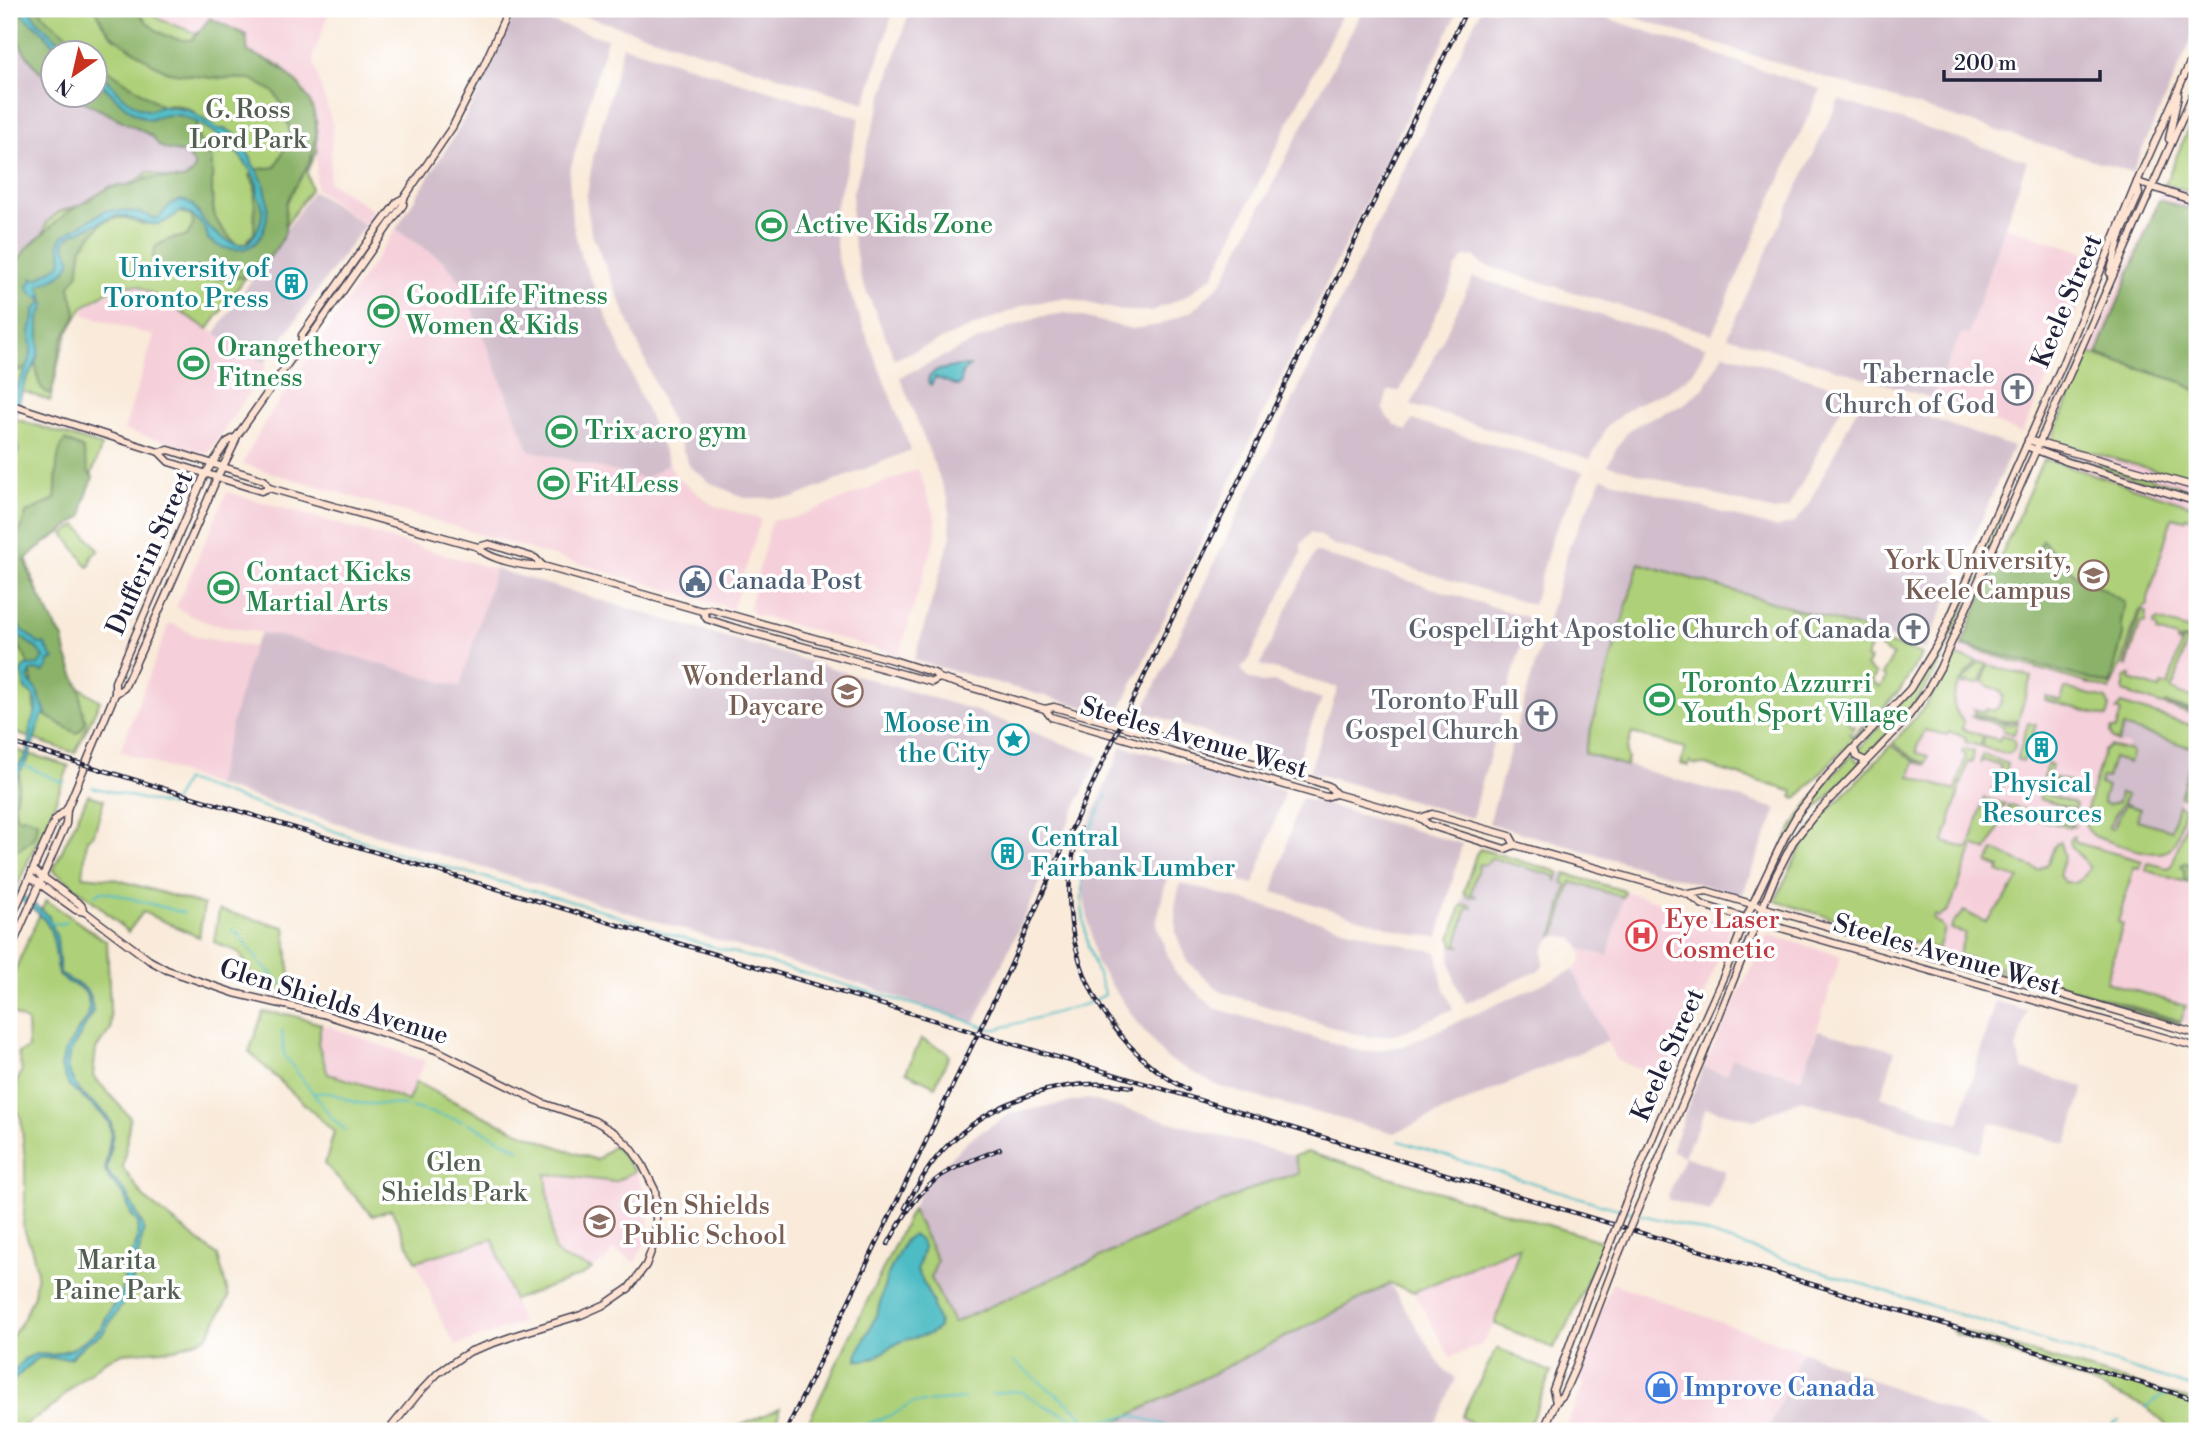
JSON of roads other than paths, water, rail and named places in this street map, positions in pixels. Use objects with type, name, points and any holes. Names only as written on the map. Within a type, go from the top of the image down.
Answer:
[{"type":"main road","name":"Dufferin Street","points":[[115,694],[124,688],[237,436],[403,205],[404,198],[453,126],[509,9]]},
{"type":"main road","name":"Keele Street","points":[[1556,1402],[1553,1390],[1584,1306],[1752,904],[1797,813],[1828,775],[1896,705],[1920,675],[1940,640],[2062,365],[2137,182],[2197,47]]},
{"type":"main road","name":"Keele Street","points":[[1543,1431],[1556,1402],[1563,1395],[1775,877],[1802,830],[1906,721],[1934,680],[2197,85]]},
{"type":"main road","points":[[2151,187],[2152,177],[2170,137],[2180,86]]},
{"type":"main road","points":[[2105,293],[2120,237],[2139,194],[2137,182],[2197,202]]},
{"type":"main road","name":"Steeles Avenue West","points":[[9,404],[159,452],[169,462],[205,474],[261,491],[269,488],[478,547],[489,544],[535,558],[542,566]]},
{"type":"main road","name":"Dufferin Street","points":[[9,953],[66,824],[67,809],[115,694],[115,682],[205,474],[227,442],[237,436]]},
{"type":"main road","points":[[2027,443],[2197,502]]},
{"type":"main road","points":[[2037,447],[2197,487]]},
{"type":"main road","name":"Steeles Avenue West","points":[[159,452],[169,450],[264,480],[269,488]]},
{"type":"main road","name":"Steeles Avenue West","points":[[478,547],[482,553],[506,560],[533,567],[542,566],[702,611],[710,609],[895,661],[934,673],[940,678],[1045,709],[1054,707],[1299,776],[1329,786],[1336,794]]},
{"type":"main road","points":[[1971,570],[1982,576]]},
{"type":"main road","name":"Steeles Avenue West","points":[[702,611],[707,619],[735,628],[932,682],[940,678]]},
{"type":"main road","points":[[735,628],[738,617]]},
{"type":"main road","name":"Steeles Avenue West","points":[[1045,709],[1051,717],[1326,797],[1336,794],[1420,818],[1429,825],[1505,849],[1515,845],[1688,894],[1703,905],[1746,918],[2197,1047]]},
{"type":"main road","points":[[1854,749],[1857,757],[1866,761]]},
{"type":"main road","name":"Dufferin Street","points":[[10,921],[55,820],[67,809]]},
{"type":"main road","name":"Steeles Avenue West","points":[[1420,818],[1432,814],[1510,836],[1515,845]]},
{"type":"main road","name":"Glen Shields Avenue","points":[[31,873],[76,910],[85,912],[149,960],[167,970],[234,993],[323,1014],[436,1050],[542,1103],[594,1121],[615,1133],[631,1148],[642,1164],[655,1191],[656,1238],[646,1265],[629,1288],[607,1304],[581,1315],[471,1351],[438,1373],[388,1431]]},
{"type":"main road","name":"Steeles Avenue West","points":[[1688,894],[1707,891],[2197,1034]]},
{"type":"water","points":[[21,9],[30,9],[43,27],[56,38],[48,38],[25,17]]},
{"type":"water","points":[[108,81],[124,98],[140,108],[150,111],[160,106],[188,110],[219,129],[235,134],[264,184],[267,208],[264,229],[253,245],[244,249],[226,248],[208,239],[199,222],[183,211],[157,224],[117,215],[66,239],[64,245],[70,257],[69,266],[57,277],[39,286],[45,305],[39,319],[39,351],[25,382],[13,421],[18,452],[9,461],[13,449],[9,427],[11,404],[30,359],[30,332],[34,310],[42,303],[40,297],[29,291],[28,286],[31,278],[38,279],[61,263],[59,243],[63,236],[105,211],[141,213],[157,219],[171,204],[182,200],[194,207],[213,231],[236,244],[247,244],[261,221],[262,207],[256,182],[244,161],[223,139],[183,116],[168,115],[150,120],[134,113],[108,90]]},
{"type":"water","points":[[970,366],[962,373],[958,386],[935,377],[931,385],[929,384],[928,378],[935,371]]},
{"type":"water","points":[[9,611],[12,621],[39,644],[44,643],[54,660],[49,661],[43,672],[31,671],[28,679],[37,691],[46,713],[41,718],[29,757],[9,789],[9,776],[22,762],[28,749],[30,727],[37,707],[35,699],[25,689],[21,671],[25,666],[38,665],[44,658],[36,648],[11,629]]},
{"type":"water","points":[[9,885],[48,915],[57,938],[60,973],[86,990],[92,1002],[93,1012],[69,1055],[67,1069],[79,1091],[104,1112],[111,1122],[113,1133],[107,1170],[126,1192],[144,1228],[139,1253],[130,1270],[132,1289],[102,1334],[86,1343],[70,1358],[39,1358],[9,1385],[9,1378],[24,1359],[36,1354],[53,1355],[74,1348],[101,1328],[111,1308],[121,1296],[126,1267],[137,1242],[138,1223],[131,1214],[124,1195],[105,1171],[111,1132],[109,1123],[69,1086],[61,1067],[64,1053],[88,1015],[86,994],[58,974],[54,943],[47,924],[34,910],[9,892]]},
{"type":"water","points":[[912,1235],[923,1246],[917,1269],[933,1303],[939,1327],[927,1335],[897,1343],[876,1357],[857,1360],[858,1352],[877,1314],[887,1276],[905,1240]]},
{"type":"waterway","points":[[23,765],[64,783]]},
{"type":"waterway","points":[[92,787],[171,806],[185,780],[407,856],[598,909],[665,933],[990,1029],[1086,1004],[1105,995],[1088,947],[1082,907],[1082,866],[1088,835],[1107,794]]},
{"type":"waterway","points":[[95,895],[101,891],[184,913]]},
{"type":"waterway","points":[[51,923],[62,924],[66,921]]},
{"type":"waterway","points":[[232,930],[238,933],[260,963],[282,984]]},
{"type":"waterway","points":[[282,1030],[284,1055],[332,1118],[345,1130]]},
{"type":"waterway","points":[[315,1093],[334,1094],[358,1103],[405,1106]]},
{"type":"waterway","points":[[410,1107],[462,1121]]},
{"type":"waterway","points":[[468,1123],[520,1150]]},
{"type":"waterway","points":[[1399,1141],[1600,1204],[1689,1227],[2197,1389]]},
{"type":"waterway","points":[[1014,1362],[1074,1408],[1088,1423]]},
{"type":"waterway","points":[[992,1394],[1022,1392],[1082,1423],[1131,1415],[1184,1431]]},
{"type":"waterway","points":[[2145,1408],[2165,1394]]},
{"type":"waterway","points":[[849,1431],[894,1414],[913,1403],[965,1399]]},
{"type":"waterway","points":[[2101,1431],[2119,1421]]},
{"type":"railway","points":[[786,1431],[1010,967],[1106,755],[1467,9]]},
{"type":"railway","points":[[9,742],[2197,1400]]},
{"type":"railway","points":[[1080,829],[1071,867],[1069,905],[1075,943],[1086,979],[1104,1013],[1127,1043],[1155,1069],[1188,1090]]},
{"type":"railway","points":[[905,1208],[944,1149],[963,1131],[1007,1104],[1056,1088],[1107,1084],[1132,1087]]},
{"type":"railway","points":[[888,1244],[911,1207],[932,1182],[955,1168],[1000,1149]]},
{"type":"place","name":"Active Kids Zone","points":[[772,225]]},
{"type":"place","name":"University of Toronto Press","points":[[292,284]]},
{"type":"place","name":"GoodLife Fitness Women & Kids","points":[[383,311]]},
{"type":"place","name":"Orangetheory Fitness","points":[[194,363]]},
{"type":"place","name":"Tabernacle Church of God","points":[[2018,390]]},
{"type":"place","name":"Trix acro gym","points":[[562,431]]},
{"type":"place","name":"Fit4Less","points":[[553,484]]},
{"type":"place","name":"York University, Keele Campus","points":[[2094,576]]},
{"type":"place","name":"Canada Post","points":[[695,581]]},
{"type":"place","name":"Contact Kicks Martial Arts","points":[[223,588]]},
{"type":"place","name":"Gospel Light Apostolic Church of Canada","points":[[1914,630]]},
{"type":"place","name":"Wonderland Daycare","points":[[847,692]]},
{"type":"place","name":"Toronto Azzurri Youth Sport Village","points":[[1659,699]]},
{"type":"place","name":"Toronto Full Gospel Church","points":[[1542,716]]},
{"type":"place","name":"Moose in the City","points":[[1013,739]]},
{"type":"place","name":"Physical Resources","points":[[2042,748]]},
{"type":"place","name":"Central Fairbank Lumber","points":[[1008,853]]},
{"type":"place","name":"Eye Laser Cosmetic","points":[[1642,935]]},
{"type":"place","name":"Glen Shields Public School","points":[[600,1221]]},
{"type":"place","name":"Improve Canada","points":[[1661,1388]]},
{"type":"park label","name":"G. Ross Lord Park","points":[[248,125]]},
{"type":"park label","name":"Glen Shields Park","points":[[454,1178]]},
{"type":"park label","name":"Marita Paine Park","points":[[117,1276]]}]
